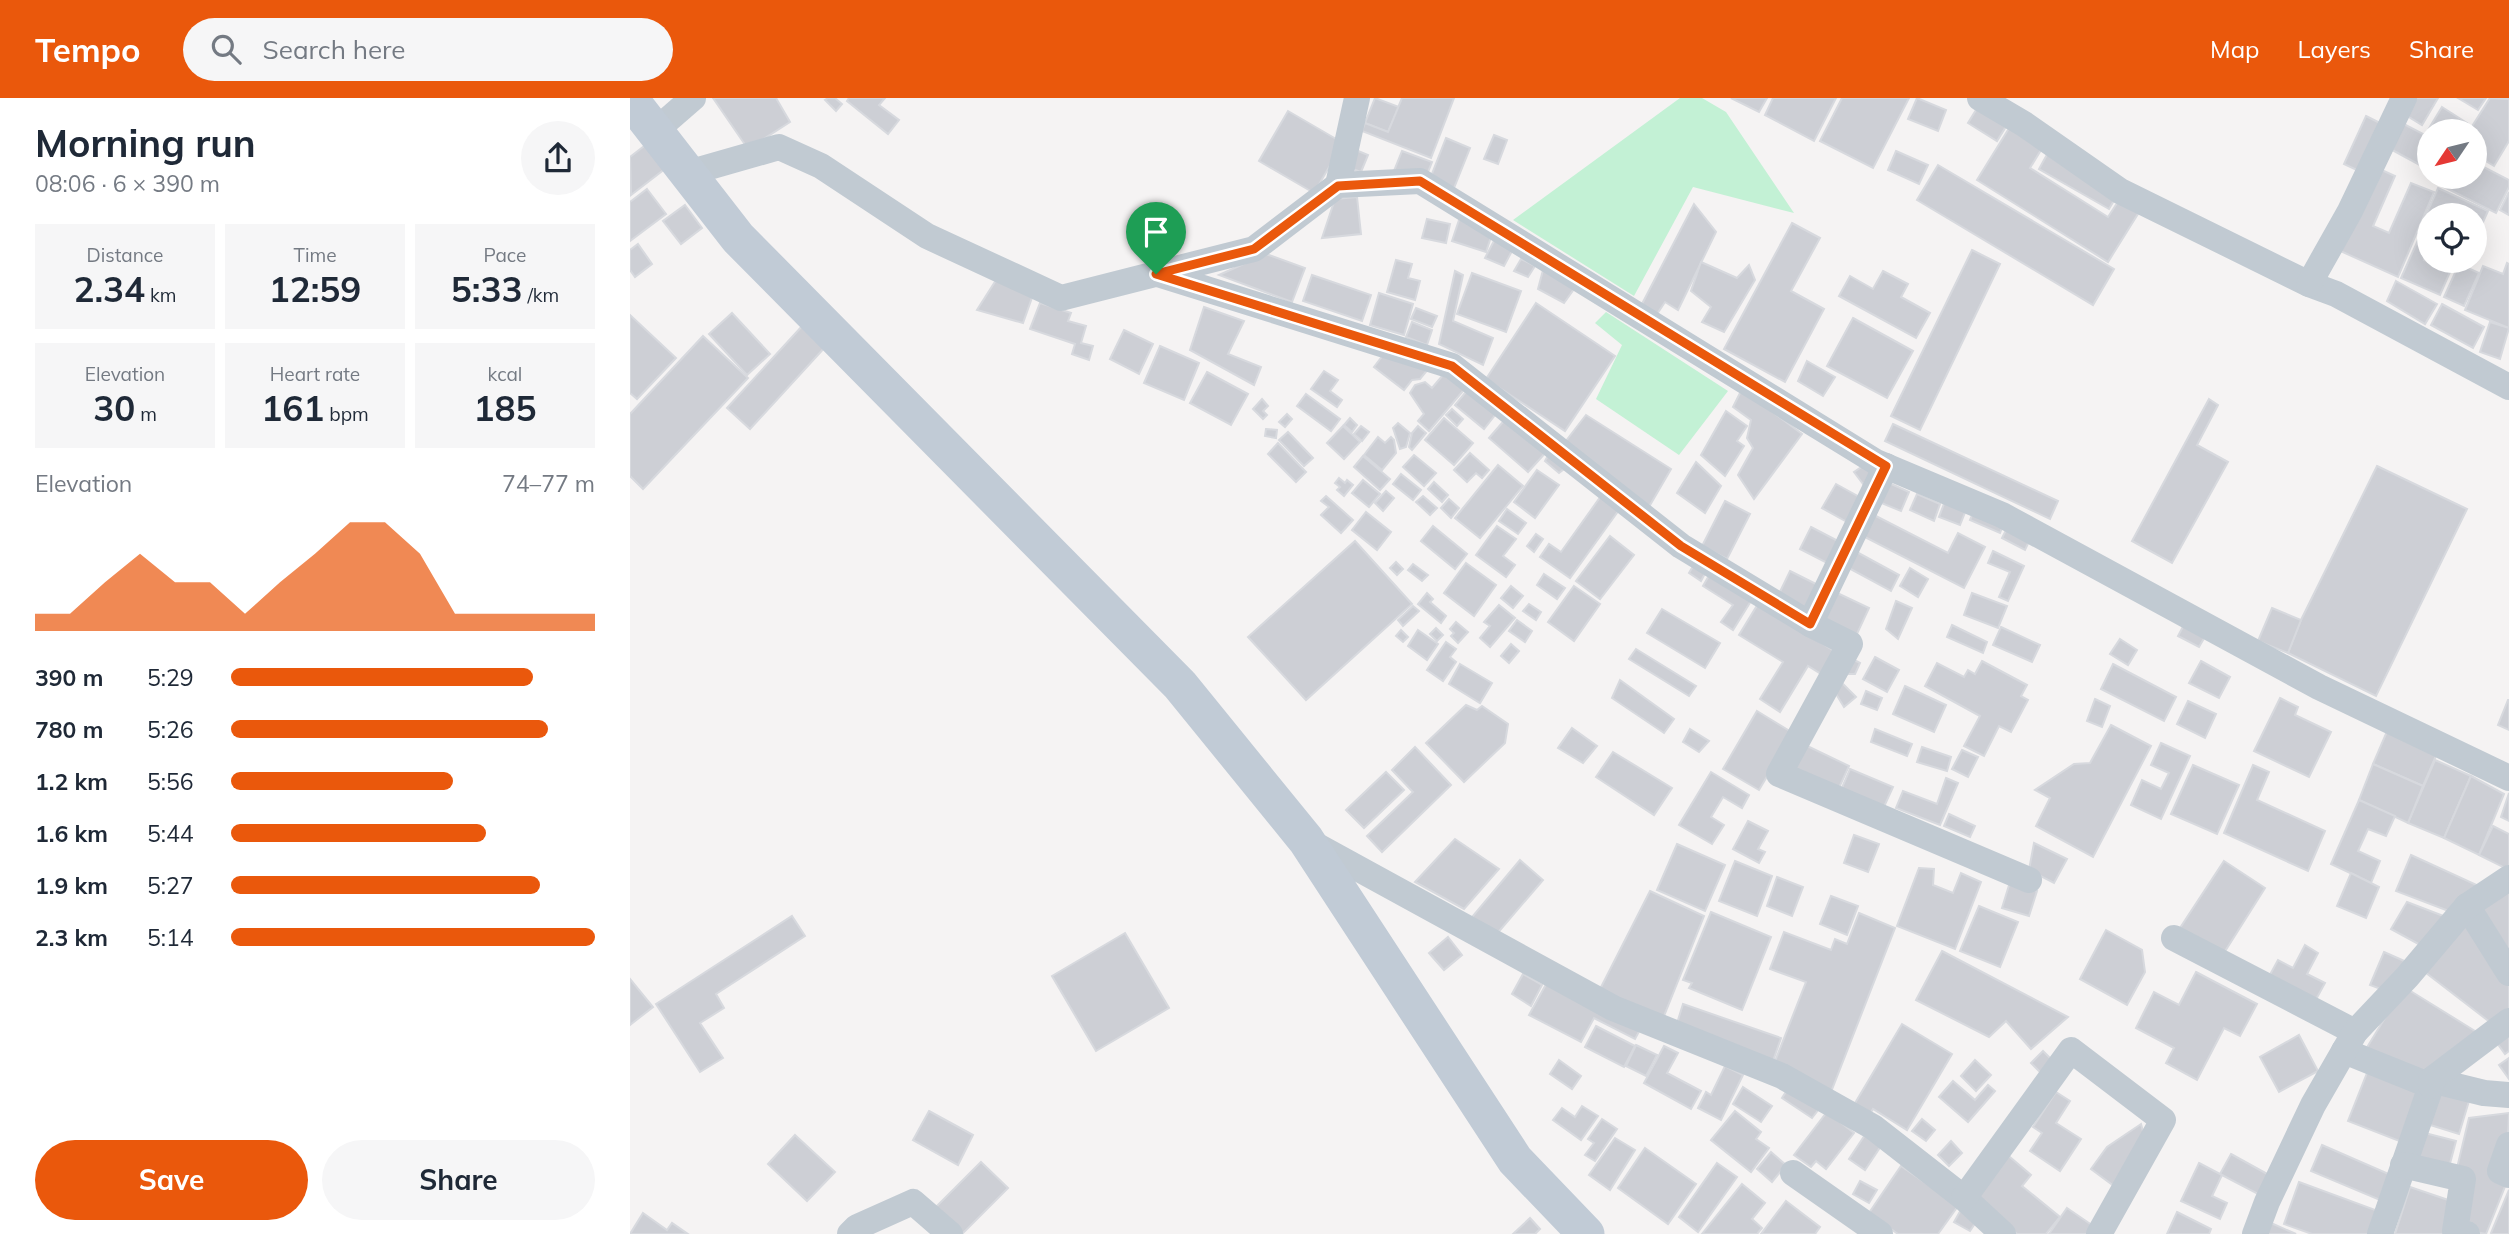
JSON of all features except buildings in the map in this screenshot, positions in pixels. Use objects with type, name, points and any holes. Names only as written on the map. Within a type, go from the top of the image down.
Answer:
[{"type":"main road","points":[[630,99],[738,238],[1180,685],[1306,840],[1515,1160],[1586,1234]]},
{"type":"street","points":[[655,131],[693,98]]},
{"type":"street","points":[[1338,186],[1357,98]]},
{"type":"street","points":[[1980,98],[2024,124],[2120,191],[2309,284],[2336,294],[2509,387]]},
{"type":"street","points":[[2309,284],[2350,211],[2404,98]]},
{"type":"street","points":[[688,173],[779,147],[821,166],[927,236],[1061,298],[1254,249],[1338,186],[1420,181],[1886,466],[2002,515],[2319,687],[2509,778]]},
{"type":"street","points":[[1156,274],[1452,366],[1681,546],[1810,624],[1850,644],[1779,774],[2029,880]]},
{"type":"street","points":[[1810,624],[1886,466]]},
{"type":"street","points":[[1306,840],[1614,1008],[1702,1046],[1782,1076],[1874,1127],[1964,1198],[2003,1234]]},
{"type":"street","points":[[2255,1234],[2267,1202],[2313,1105],[2349,1042],[2467,906],[2509,877]]},
{"type":"street","points":[[2467,906],[2509,973]]},
{"type":"street","points":[[2174,938],[2349,1042],[2431,1083],[2509,1095]]},
{"type":"street","points":[[2380,1234],[2431,1083],[2509,1021]]},
{"type":"street","points":[[1964,1198],[2071,1050],[2163,1120],[2099,1234]]},
{"type":"street","points":[[2509,1145],[2500,1171],[2509,1175]]},
{"type":"street","points":[[2403,1165],[2463,1179],[2459,1233]]},
{"type":"street","points":[[1793,1173],[1880,1234]]},
{"type":"street","points":[[850,1234],[857,1227],[913,1202],[950,1234]]},
{"type":"green space","points":[[1680,98],[1702,98],[1726,112],[1794,213],[1693,187],[1634,296],[1513,220]]},
{"type":"green space","points":[[1606,312],[1728,391],[1679,455],[1596,399],[1622,345],[1595,323]]},
{"type":"route","points":[[1420,181],[1886,466],[1810,624],[1681,546],[1452,366],[1156,274],[1254,249],[1338,186],[1420,181]]}]
